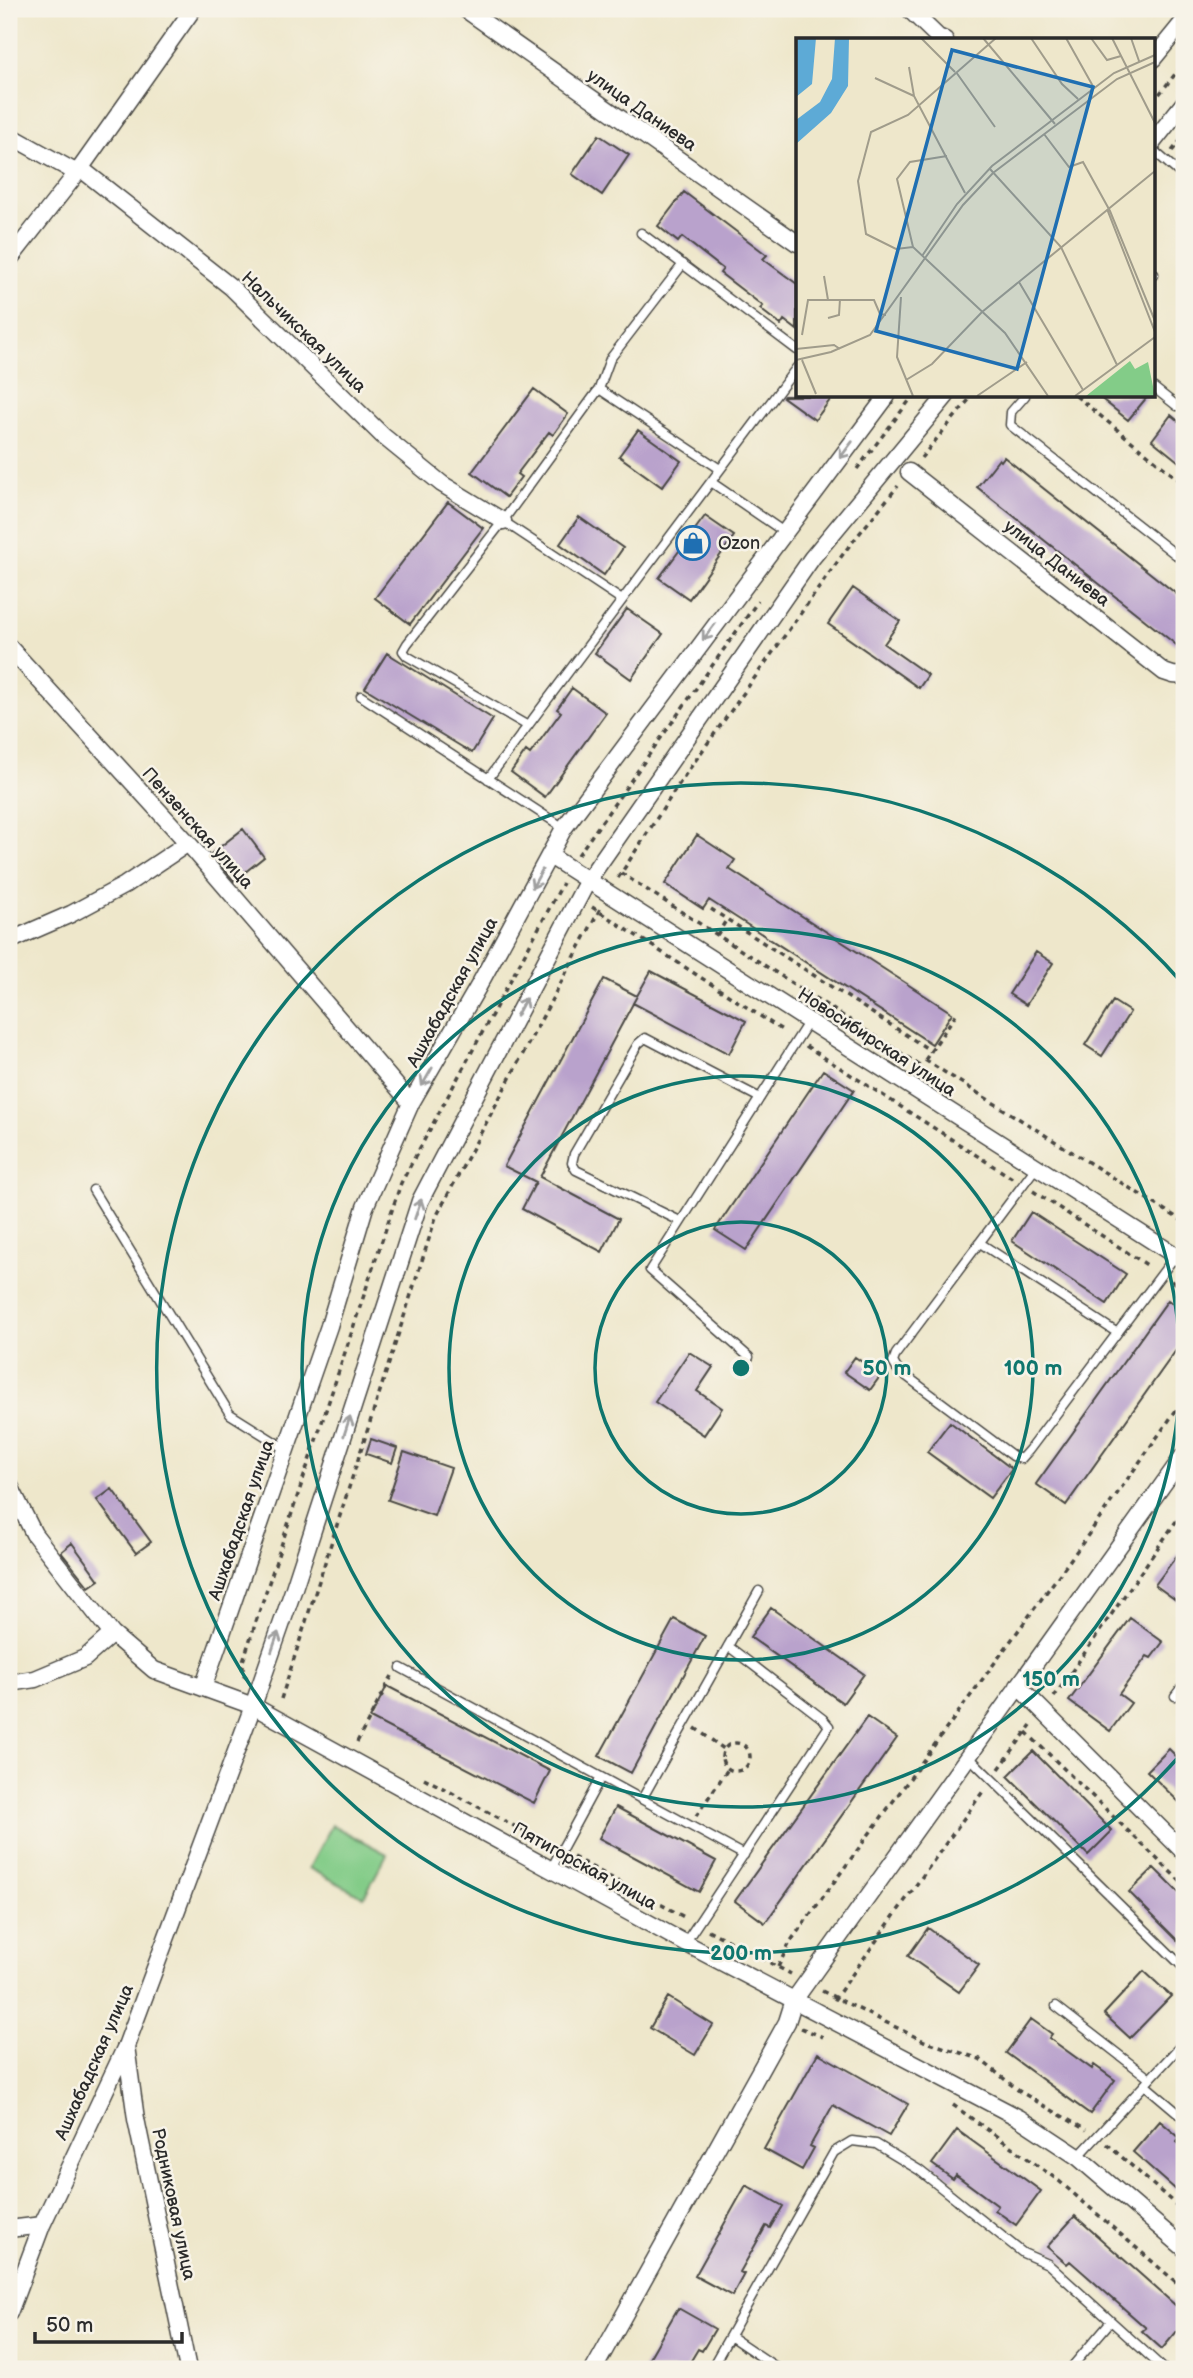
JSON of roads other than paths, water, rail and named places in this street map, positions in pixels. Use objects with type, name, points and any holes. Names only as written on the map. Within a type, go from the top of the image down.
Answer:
[{"type":"street","points":[[9,260],[79,170],[193,9]]},
{"type":"street","name":"улица Даниева","points":[[465,9],[796,242]]},
{"type":"street","points":[[909,9],[940,38]]},
{"type":"street","points":[[1154,58],[1184,21]]},
{"type":"street","points":[[1154,141],[1184,103]]},
{"type":"street","name":"Нальчикская улица","points":[[9,135],[79,170],[231,287],[383,436],[442,484],[503,521]]},
{"type":"street","name":"Ашхабадская улица","points":[[203,1688],[328,1325],[365,1207],[411,1103],[478,988],[564,828],[886,397]]},
{"type":"street","name":"Ашхабадская улица","points":[[9,2313],[42,2225],[126,2046],[253,1706],[420,1201],[587,880],[812,558],[945,397]]},
{"type":"street","name":"улица Даниева","points":[[909,472],[1164,672],[1173,676],[1184,676]]},
{"type":"street","name":"Пензенская улица","points":[[9,647],[188,844],[411,1103]]},
{"type":"street","points":[[9,941],[71,914],[125,885],[188,844]]},
{"type":"street","name":"Новосибирская улица","points":[[550,856],[1180,1258]]},
{"type":"street","points":[[594,2369],[787,2022],[794,2000],[1184,1455]]},
{"type":"street","name":"Пятигорская улица","points":[[9,1484],[34,1534],[111,1634],[154,1670],[253,1706],[685,1943],[1019,2118],[1078,2157],[1184,2248]]},
{"type":"street","points":[[9,1683],[35,1679],[85,1658],[111,1634]]},
{"type":"street","points":[[1018,1685],[1184,1852]]},
{"type":"street","name":"Родниковая улица","points":[[126,2046],[136,2119],[188,2369]]},
{"type":"street","points":[[9,2228],[42,2225]]},
{"type":"lane","points":[[1154,151],[1184,177]]},
{"type":"lane","points":[[641,233],[796,349]]},
{"type":"lane","points":[[528,726],[407,656],[403,651],[600,389],[610,359],[682,264]]},
{"type":"lane","points":[[488,779],[796,368]]},
{"type":"lane","points":[[1154,388],[1177,406],[1184,406]]},
{"type":"lane","points":[[600,389],[719,469]]},
{"type":"lane","points":[[1024,397],[1011,412],[1010,425],[1184,561]]},
{"type":"lane","points":[[710,482],[783,532]]},
{"type":"lane","points":[[503,521],[622,600]]},
{"type":"lane","points":[[361,696],[564,828]]},
{"type":"lane","points":[[749,1357],[650,1270],[810,1021]]},
{"type":"lane","points":[[680,1221],[576,1170],[572,1163],[574,1154],[638,1044],[645,1038],[760,1098]]},
{"type":"lane","points":[[1037,1166],[896,1354],[893,1362],[897,1368],[1013,1456],[1021,1459],[1029,1450],[1161,1274],[1180,1258]]},
{"type":"lane","points":[[93,1190],[230,1414],[286,1449]]},
{"type":"lane","points":[[980,1243],[1116,1332]]},
{"type":"lane","points":[[642,1799],[759,1591]]},
{"type":"lane","points":[[685,1943],[829,1726],[728,1646]]},
{"type":"lane","points":[[401,1668],[744,1855]]},
{"type":"lane","points":[[1175,1696],[1184,1684]]},
{"type":"lane","points":[[968,1756],[1184,1968]]},
{"type":"lane","points":[[551,1869],[601,1777]]},
{"type":"lane","points":[[1056,2006],[1147,2082],[1184,2118]]},
{"type":"lane","points":[[1078,2157],[1184,2042]]},
{"type":"lane","points":[[711,2369],[834,2152],[852,2141],[876,2144],[919,2170],[1023,2253],[1048,2264],[1164,2369]]},
{"type":"lane","points":[[1070,2369],[1111,2321]]},
{"type":"lane","points":[[730,2336],[779,2369]]},
{"type":"place","name":"Ozon","points":[[693,543]]}]
